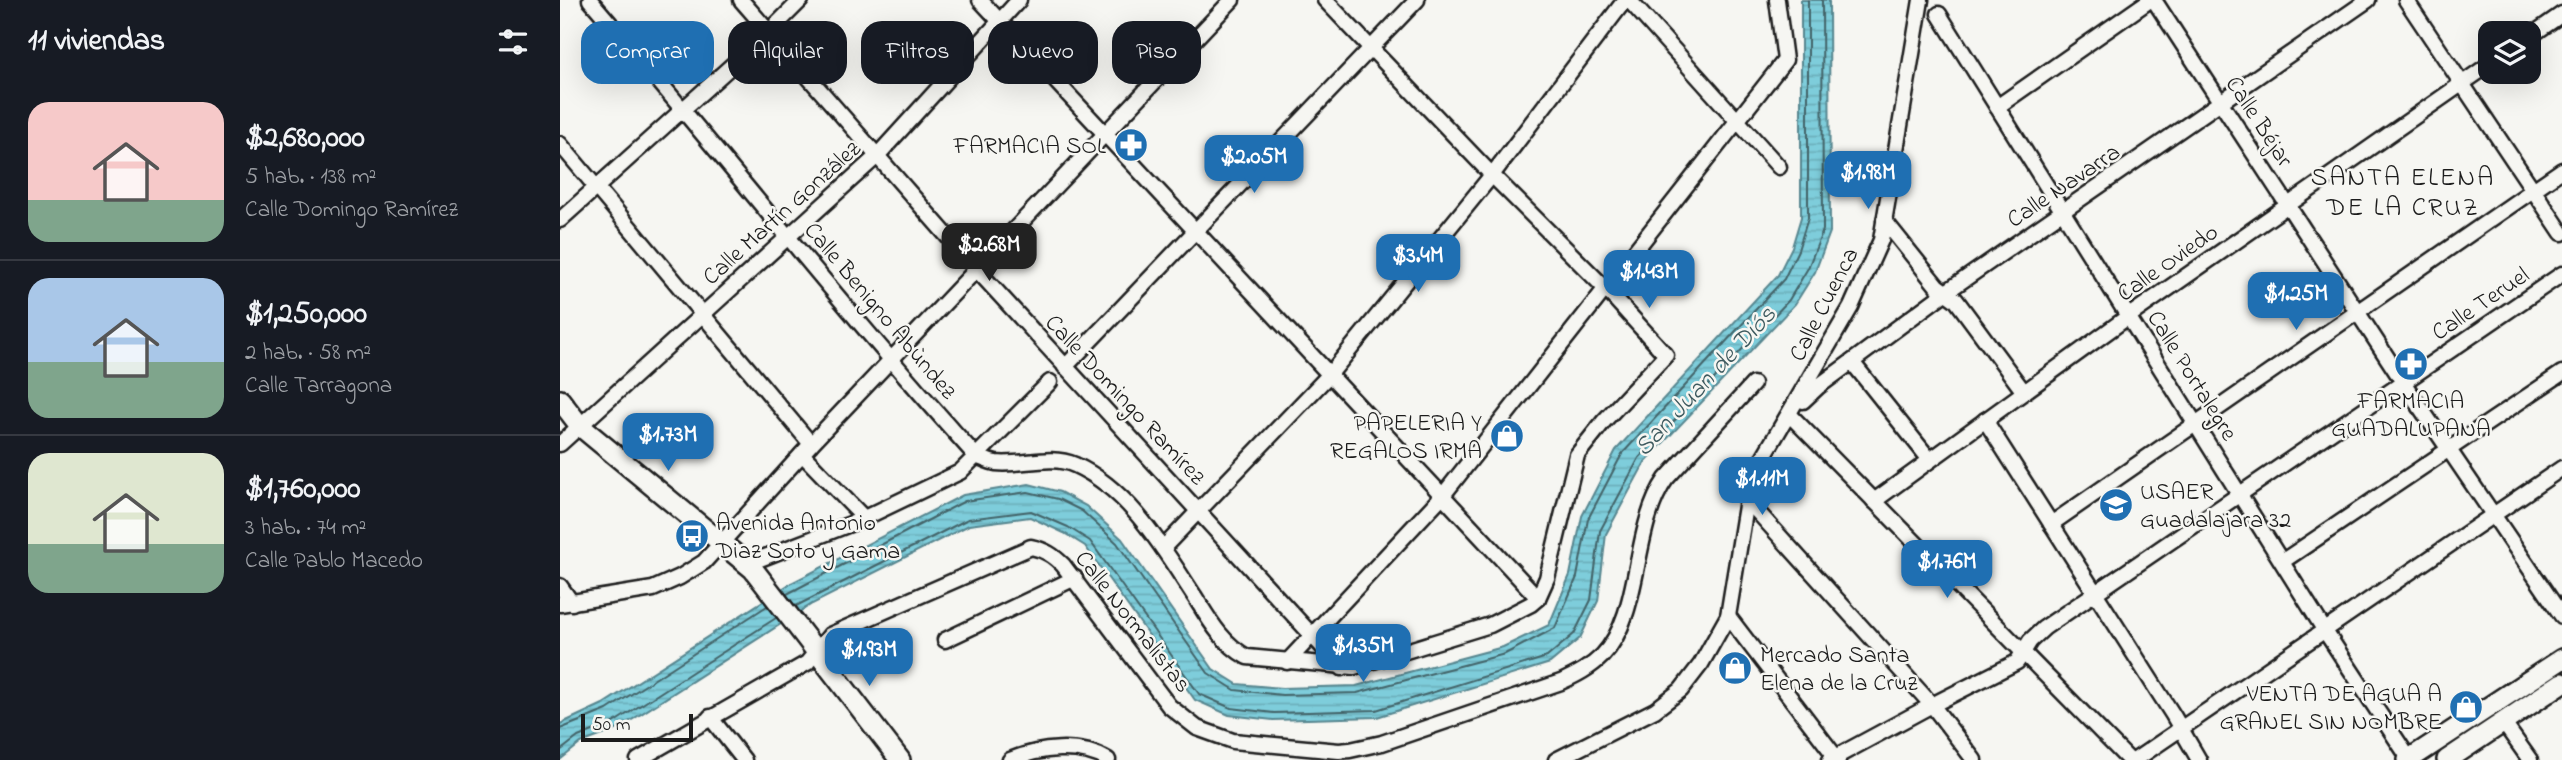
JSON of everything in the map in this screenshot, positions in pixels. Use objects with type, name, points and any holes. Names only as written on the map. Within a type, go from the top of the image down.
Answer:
[{"type":"street","name":"Calle Benigno Abùndez","points":[[590,0],[684,109],[890,361],[976,456]]},
{"type":"street","name":"Calle Domingo Ramírez","points":[[741,0],[759,21]]},
{"type":"street","points":[[780,21],[801,0]]},
{"type":"street","points":[[980,0],[1000,21]]},
{"type":"street","name":"Calle Martín González","points":[[1000,21],[1019,0]]},
{"type":"street","points":[[560,586],[566,604],[653,589],[704,562],[806,449],[1232,0]]},
{"type":"street","points":[[976,456],[995,463],[1054,460],[1075,465],[1104,483],[1148,525],[1227,643],[1247,657],[1342,668],[1367,665],[1490,625],[1538,598],[1548,578],[1577,455],[1604,421],[1667,355],[1325,0]]},
{"type":"street","points":[[1065,367],[1418,0]]},
{"type":"street","points":[[1163,548],[1330,374],[1492,175],[1627,0],[1779,167]]},
{"type":"street","points":[[1287,662],[1444,494],[1785,60],[1777,0]]},
{"type":"street","name":"Calle Cuenca","points":[[1728,616],[1747,500],[1764,456],[1790,415],[1867,274],[1881,240],[1921,0]]},
{"type":"street","points":[[1997,107],[2152,0]]},
{"type":"street","name":"Calle Béjar","points":[[2152,0],[2448,450],[2562,616]]},
{"type":"street","name":"Calle Navarra","points":[[1790,415],[1819,386],[1946,292],[2368,0]]},
{"type":"street","points":[[2406,0],[2562,233]]},
{"type":"street","name":"Calle Portalegre","points":[[1939,14],[2409,760]]},
{"type":"street","points":[[2541,29],[2562,14]]},
{"type":"street","name":"Calle Martín González","points":[[560,444],[876,157],[988,34]]},
{"type":"street","points":[[560,220],[728,69]]},
{"type":"street","name":"Calle Oviedo","points":[[1874,501],[2129,316],[2478,73]]},
{"type":"street","name":"Calle Domingo Ramírez","points":[[814,84],[977,270],[1342,668]]},
{"type":"street","points":[[1057,84],[1444,494],[1538,598]]},
{"type":"street","points":[[560,144],[702,313],[806,449],[864,518]]},
{"type":"street","points":[[2051,523],[2562,170]]},
{"type":"street","points":[[1884,220],[1937,286],[1956,300],[2024,392]]},
{"type":"street","name":"Calle Teruel","points":[[1835,759],[1932,705],[2009,667],[2024,653],[2036,635],[2095,593],[2562,274]]},
{"type":"street","points":[[1852,362],[1930,460]]},
{"type":"street","points":[[2283,561],[2562,373]]},
{"type":"street","points":[[750,567],[864,518],[960,472],[1050,382]]},
{"type":"street","name":"Calle Normalistas","points":[[638,760],[807,663],[812,646],[830,635],[1031,547],[1053,555],[1075,578],[1169,706],[1197,728],[1233,741],[1339,751],[1382,743],[1561,682],[1585,670],[1603,655],[1624,618],[1656,493],[1753,384]]},
{"type":"street","points":[[560,400],[580,426],[750,567],[900,760]]},
{"type":"street","points":[[1790,415],[2129,760]]},
{"type":"street","points":[[1985,420],[2199,760]]},
{"type":"street","points":[[2135,760],[2562,468]]},
{"type":"street","points":[[1747,500],[1932,705],[1974,760]]},
{"type":"street","points":[[944,640],[1075,578]]},
{"type":"street","points":[[1556,760],[1655,710],[1681,690],[1701,664],[1728,616],[1835,759]]},
{"type":"street","points":[[2409,760],[2562,659]]},
{"type":"street","points":[[2447,760],[2562,683]]},
{"type":"street","points":[[710,717],[744,760]]},
{"type":"street","points":[[2503,722],[2530,760]]},
{"type":"street","points":[[1010,760],[1033,751],[1081,750],[1108,760]]},
{"type":"water","name":"San Juan de Diós","points":[[1801,0],[1829,0],[1830,232],[1815,272],[1795,304],[1645,462],[1606,534],[1598,601],[1580,638],[1550,663],[1377,717],[1273,720],[1229,715],[1195,700],[1085,546],[1030,517],[969,525],[812,604],[616,730],[581,743],[560,760],[560,724],[603,704],[791,583],[963,495],[1029,484],[1060,492],[1086,506],[1122,539],[1213,669],[1237,684],[1282,688],[1356,686],[1503,647],[1549,625],[1570,575],[1582,516],[1616,450],[1778,275],[1792,247],[1801,217]]},
{"type":"place","name":"FARMACIA SOL","points":[[1131,145]]},
{"type":"place","name":"FARMACIA GUADALUPANA","points":[[2411,364]]},
{"type":"place","name":"PAPELERIA Y REGALOS IRMA","points":[[1507,436]]},
{"type":"place","name":"USAER Guadalajara 32","points":[[2116,505]]},
{"type":"place","name":"Avenida Antonio Diaz Soto y Gama","points":[[692,536]]},
{"type":"place","name":"Mercado Santa Elena de la Cruz","points":[[1735,668]]},
{"type":"place","name":"VENTA DE AGUA A GRANEL SIN NOMBRE","points":[[2466,707]]},
{"type":"district","name":"SANTA ELENA DE LA CRUZ","points":[[2403,191]]}]
